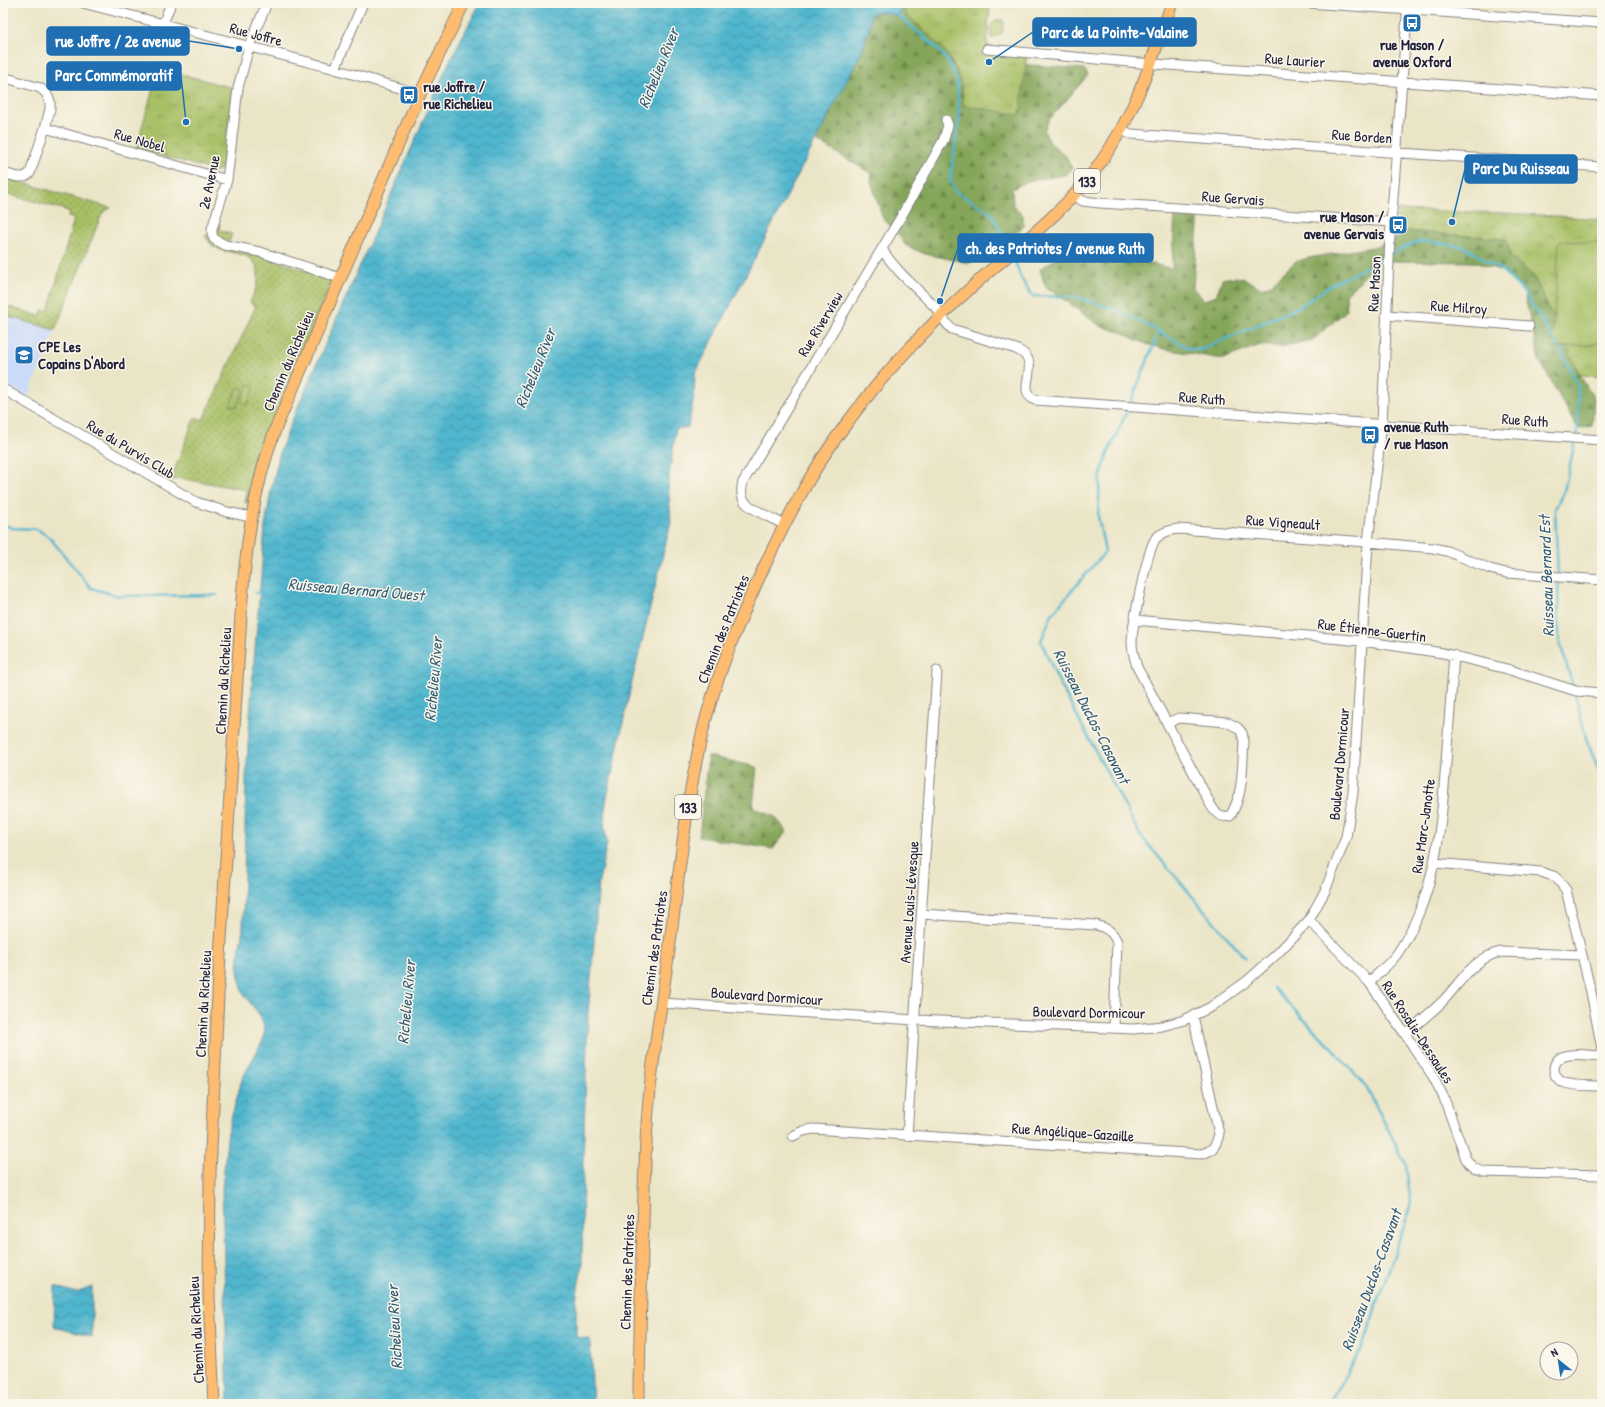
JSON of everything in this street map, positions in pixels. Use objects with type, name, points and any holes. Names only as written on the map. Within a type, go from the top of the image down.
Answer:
[{"type":"main road","name":"Chemin du Richelieu","points":[[214,1404],[208,1258],[212,1115],[242,599],[247,542],[251,517],[261,473],[275,430],[420,94],[464,3]]},
{"type":"main road","name":"Chemin des Patriotes","points":[[639,1404],[646,1137],[649,1096],[694,772],[712,695],[730,644],[763,569],[785,525],[814,472],[849,420],[902,357],[941,316],[974,284],[1053,217],[1074,196],[1098,167],[1121,130],[1134,105],[1172,3]]},
{"type":"street","name":"Rue Joffre","points":[[83,3],[248,46],[420,94]]},
{"type":"street","points":[[163,24],[171,3]]},
{"type":"street","name":"2e Avenue","points":[[267,3],[248,46],[238,88],[227,180],[212,231],[214,239],[225,245],[260,252],[340,278]]},
{"type":"street","points":[[336,70],[363,3]]},
{"type":"street","points":[[1308,3],[1408,6],[1602,24]]},
{"type":"street","name":"Rue Mason","points":[[1368,542],[1382,424],[1389,266],[1408,6]]},
{"type":"street","name":"Rue Laurier","points":[[987,49],[1150,64],[1602,96]]},
{"type":"street","points":[[3,77],[37,87],[46,93],[50,101],[45,128],[29,174],[21,177],[3,173]]},
{"type":"street","name":"Rue Riverview","points":[[785,525],[747,505],[742,495],[743,482],[882,249],[944,139],[948,125],[946,120]]},
{"type":"street","name":"Rue Nobel","points":[[45,128],[227,180]]},
{"type":"street","name":"Rue Borden","points":[[1121,130],[1131,134],[1602,167]]},
{"type":"street","name":"Rue Gervais","points":[[1074,196],[1083,201],[1100,204],[1392,227]]},
{"type":"street","name":"Rue Ruth","points":[[882,249],[895,268],[936,308],[952,329],[1016,349],[1025,354],[1030,363],[1027,390],[1029,395],[1035,400],[1602,440]]},
{"type":"street","name":"Rue Milroy","points":[[1386,315],[1528,326]]},
{"type":"street","name":"Rue du Purvis Club","points":[[3,389],[196,502],[227,512],[251,517]]},
{"type":"street","name":"Rue Vigneault","points":[[1167,723],[1179,718],[1227,722],[1238,728],[1242,734],[1244,742],[1240,794],[1235,809],[1230,816],[1224,818],[1217,813],[1167,723],[1136,662],[1132,645],[1135,620],[1149,556],[1156,538],[1169,530],[1178,529],[1433,548],[1447,551],[1506,573],[1602,580]]},
{"type":"street","name":"Boulevard Dormicour","points":[[662,1003],[915,1020],[1134,1029],[1162,1026],[1193,1016],[1211,1007],[1248,981],[1277,954],[1308,920],[1325,891],[1346,837],[1353,794],[1368,542]]},
{"type":"street","name":"Rue Étienne-Guertin","points":[[1135,620],[1362,641],[1454,655],[1576,690],[1602,693]]},
{"type":"street","name":"Rue Marc-Janotte","points":[[1369,982],[1396,955],[1408,935],[1425,897],[1435,863],[1443,798],[1454,655]]},
{"type":"street","name":"Avenue Louis-Lévesque","points":[[907,1136],[937,671]]},
{"type":"street","points":[[1435,863],[1541,872],[1556,877],[1566,890],[1591,992],[1602,1049]]},
{"type":"street","points":[[922,914],[1096,925],[1106,928],[1114,935],[1117,942],[1114,1028]]},
{"type":"street","name":"Rue Rosalie-Dessaules","points":[[1308,920],[1369,982],[1405,1034],[1437,1085],[1446,1104],[1466,1159],[1470,1165],[1476,1170],[1484,1172],[1602,1175]]},
{"type":"street","points":[[1405,1034],[1444,1000],[1476,964],[1490,955],[1501,952],[1582,955]]},
{"type":"street","name":"Rue Angélique-Gazaille","points":[[793,1136],[803,1131],[813,1129],[1201,1154],[1211,1151],[1216,1144],[1219,1134],[1193,1016]]},
{"type":"street","points":[[1602,1056],[1566,1056],[1559,1059],[1555,1064],[1554,1071],[1556,1077],[1560,1081],[1602,1086]]},
{"type":"shaded area","name":"CPE Les Copains D'Abord","points":[[3,315],[55,330],[28,397],[3,382]]},
{"type":"green space","points":[[900,3],[954,3],[959,27],[1018,64],[1084,69],[1088,75],[1049,120],[1044,130],[1050,143],[1066,156],[1072,169],[1065,175],[1028,181],[1012,189],[1013,205],[1023,215],[1024,226],[989,254],[969,263],[925,254],[905,245],[897,232],[883,219],[871,182],[872,174],[815,140],[861,53],[870,26],[870,17],[874,12],[884,12],[900,16]]},
{"type":"green space","points":[[903,3],[990,3],[987,49],[1027,53],[1020,115],[963,105],[962,89],[957,71],[946,52],[906,14]]},
{"type":"green space","points":[[996,20],[1003,20],[1004,25],[1002,26],[1004,31],[994,38],[991,38],[991,28]]},
{"type":"green space","points":[[159,68],[233,88],[223,165],[220,170],[215,171],[136,148]]},
{"type":"green space","points":[[3,177],[111,208],[102,214],[55,330],[3,315],[3,305],[40,316],[42,310],[48,311],[74,219],[68,217],[69,211],[3,193]]},
{"type":"green space","points":[[1398,210],[1508,213],[1602,219],[1602,377],[1580,375],[1534,277],[1511,257],[1506,239],[1396,230]]},
{"type":"green space","points":[[1175,212],[1199,214],[1193,288],[1204,300],[1216,296],[1222,279],[1238,277],[1260,288],[1269,286],[1295,262],[1308,258],[1373,247],[1395,240],[1396,230],[1506,239],[1511,257],[1534,277],[1580,375],[1594,399],[1592,426],[1578,429],[1539,360],[1524,292],[1503,271],[1474,262],[1378,261],[1346,294],[1347,310],[1313,340],[1280,347],[1260,345],[1223,359],[1164,349],[1146,344],[1120,332],[1100,326],[1045,286],[1040,269],[1058,257],[1090,247],[1172,269]]},
{"type":"green space","points":[[219,223],[219,230],[232,234],[229,242],[217,237],[216,232]]},
{"type":"green space","points":[[208,235],[213,243],[219,247],[260,255],[331,279],[332,281],[264,439],[256,464],[247,503],[245,503],[247,490],[179,478],[173,480],[171,479],[194,419],[196,417],[203,420],[256,306],[250,303],[258,282],[257,269],[254,262],[242,255],[213,246],[205,236]]},
{"type":"green space","points":[[1559,241],[1602,243],[1602,341],[1595,344],[1552,348]]},
{"type":"green space","points":[[249,384],[255,387],[247,405],[241,402]]},
{"type":"green space","points":[[238,387],[244,390],[236,407],[230,405]]},
{"type":"green space","points":[[708,756],[757,767],[753,807],[774,816],[787,831],[773,849],[699,837]]},
{"type":"water","name":"Richelieu River","points":[[480,3],[900,3],[900,17],[884,12],[874,12],[870,17],[870,26],[861,53],[695,374],[694,396],[688,427],[676,429],[668,483],[671,522],[630,690],[606,802],[604,823],[607,843],[599,881],[588,1015],[583,1162],[582,1265],[576,1300],[576,1337],[590,1339],[593,1404],[228,1404],[222,1189],[228,1130],[242,1079],[263,1040],[265,1030],[261,1017],[243,993],[238,972],[239,952],[243,929],[246,779],[251,698],[265,527],[271,490],[280,452],[293,418],[449,62]]},
{"type":"water","points":[[55,1286],[76,1293],[92,1287],[92,1337],[54,1327]]},
{"type":"waterway","points":[[898,15],[939,50],[949,63],[957,81],[959,119],[950,179],[955,191],[991,213],[1010,250]]},
{"type":"waterway","name":"Ruisseau Bernard Est","points":[[1391,254],[1414,243],[1426,241],[1465,247],[1503,271],[1524,292],[1561,351],[1578,386],[1578,429],[1564,491],[1555,509],[1558,575]]},
{"type":"waterway","name":"Ruisseau Bernard Est","points":[[1013,256],[1021,278],[1032,296],[1077,297],[1116,310],[1159,331],[1188,348],[1200,350],[1299,307],[1334,283],[1387,257]]},
{"type":"waterway","name":"Ruisseau Duclos-Casavant","points":[[1159,331],[1129,407],[1108,453],[1100,478],[1098,516],[1105,552],[1052,614],[1041,641],[1057,678],[1140,835],[1245,958]]},
{"type":"waterway","name":"Ruisseau Bernard Ouest","points":[[3,524],[12,528],[37,529],[50,538],[91,588],[118,596],[217,595]]},
{"type":"waterway","name":"Ruisseau Bernard Est","points":[[1558,580],[1559,639],[1573,687]]},
{"type":"waterway","name":"Ruisseau Bernard Ouest","points":[[255,593],[262,593]]},
{"type":"waterway","name":"Ruisseau Bernard Est","points":[[1575,694],[1586,738],[1602,779]]},
{"type":"waterway","name":"Ruisseau Duclos-Casavant","points":[[1273,988],[1332,1048],[1365,1085],[1406,1164],[1411,1206],[1361,1350],[1328,1404]]},
{"type":"place","name":"rue Mason / avenue Oxford","points":[[1412,23]]},
{"type":"place","name":"rue Joffre / 2e avenue","points":[[239,49]]},
{"type":"place","name":"Parc de la Pointe-Valaine","points":[[989,62]]},
{"type":"place","name":"rue Joffre / rue Richelieu","points":[[409,95]]},
{"type":"place","name":"Parc Commémoratif","points":[[186,122]]},
{"type":"place","name":"Parc Du Ruisseau","points":[[1452,222]]},
{"type":"place","name":"rue Mason / avenue Gervais","points":[[1398,225]]},
{"type":"place","name":"ch. des Patriotes / avenue Ruth","points":[[940,301]]},
{"type":"place","name":"CPE Les Copains D'Abord","points":[[24,355]]},
{"type":"place","name":"avenue Ruth / rue Mason","points":[[1370,435]]}]
